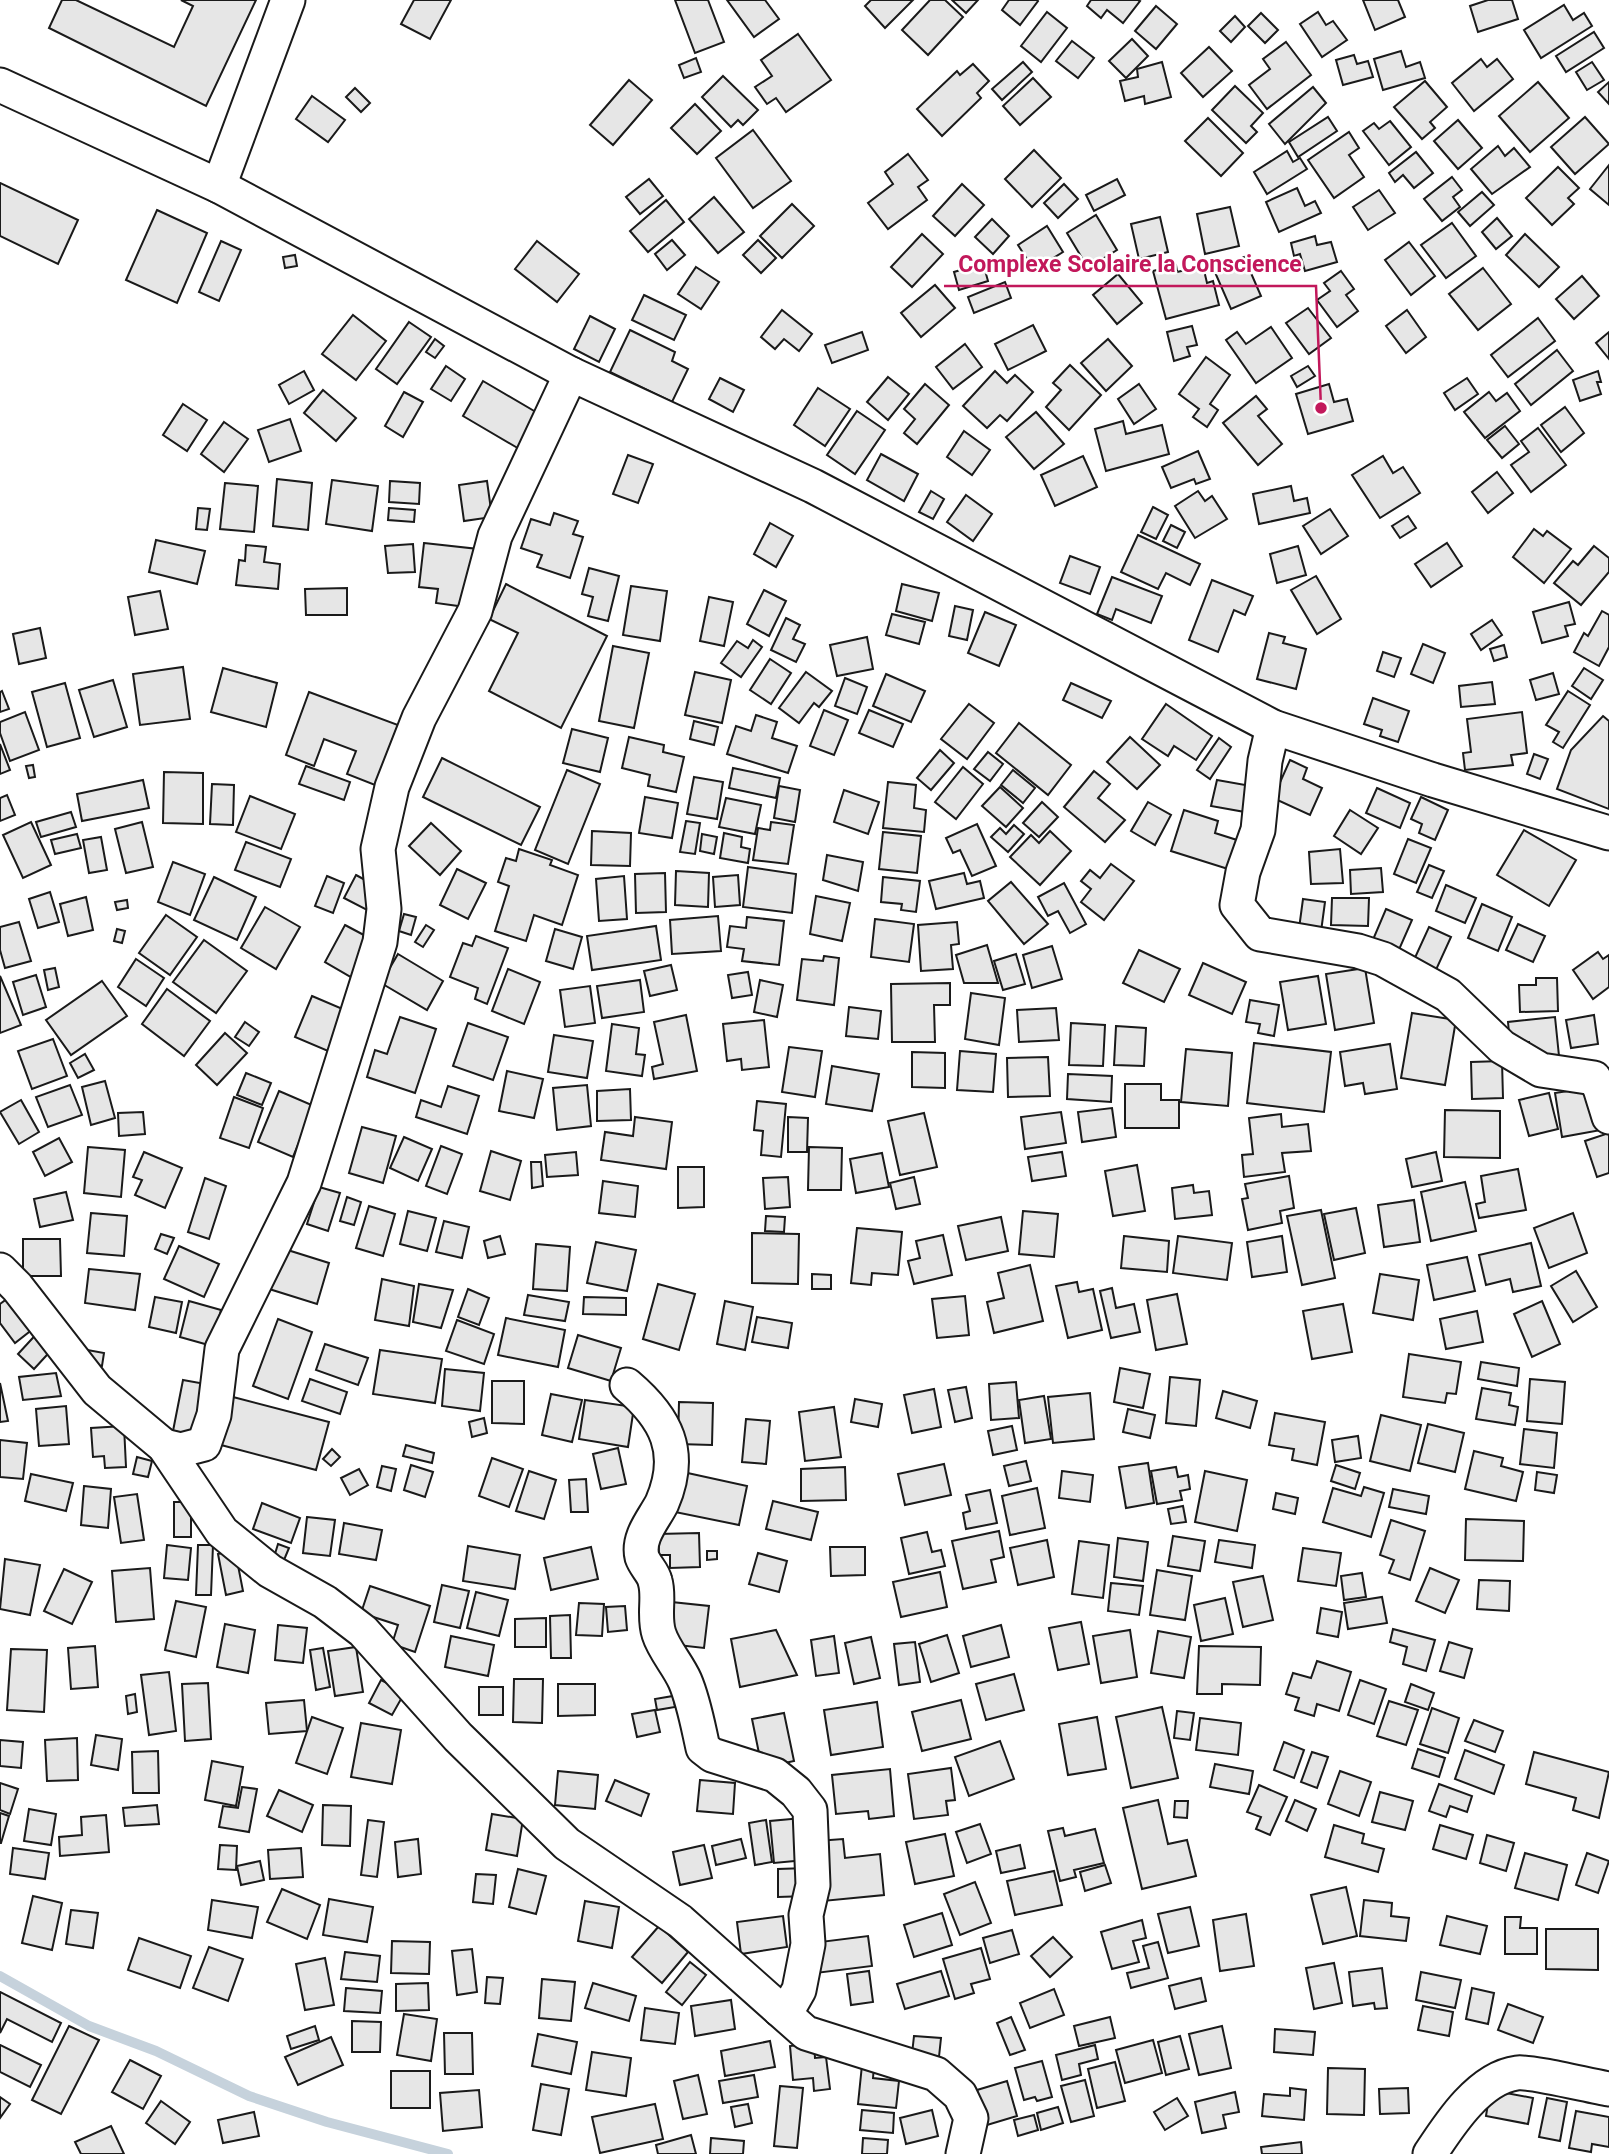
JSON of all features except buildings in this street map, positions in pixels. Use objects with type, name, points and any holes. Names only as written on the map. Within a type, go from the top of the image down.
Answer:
[{"type":"street","points":[[219,186],[288,0]]},
{"type":"street","points":[[0,85],[219,186],[571,374],[813,486],[1273,727],[1609,833]]},
{"type":"street","points":[[164,1446],[181,1450],[204,1444],[214,1415],[222,1349],[304,1183],[380,942],[384,909],[378,849],[392,787],[419,718],[475,611],[495,536],[571,374]]},
{"type":"street","points":[[1273,727],[1265,761],[1258,830],[1244,872],[1237,905],[1246,919],[1260,934],[1358,951],[1392,964],[1448,995],[1502,1047],[1541,1070],[1594,1078],[1600,1088],[1609,1118]]},
{"type":"street","points":[[0,1270],[17,1287],[97,1390],[164,1446],[222,1532],[270,1571],[325,1602],[363,1630],[458,1737],[567,1844],[680,1921],[806,2033],[936,2074],[960,2095],[971,2118],[963,2154]]},
{"type":"street","points":[[627,1385],[649,1404],[665,1426],[669,1476],[662,1503],[646,1528],[642,1556],[656,1582],[654,1610],[659,1636],[686,1682],[703,1748],[712,1755],[775,1775],[796,1792],[810,1810],[813,1885],[806,1915],[806,1955],[799,1990],[791,2004],[780,2010]]},
{"type":"street","points":[[1430,2154],[1447,2129],[1486,2086],[1517,2073],[1609,2089]]},
{"type":"waterway","points":[[0,1976],[89,2026],[156,2051],[249,2096],[327,2122],[448,2154]]},
{"type":"place","name":"Complexe Scolaire la Conscience","points":[[1321,408]]}]
